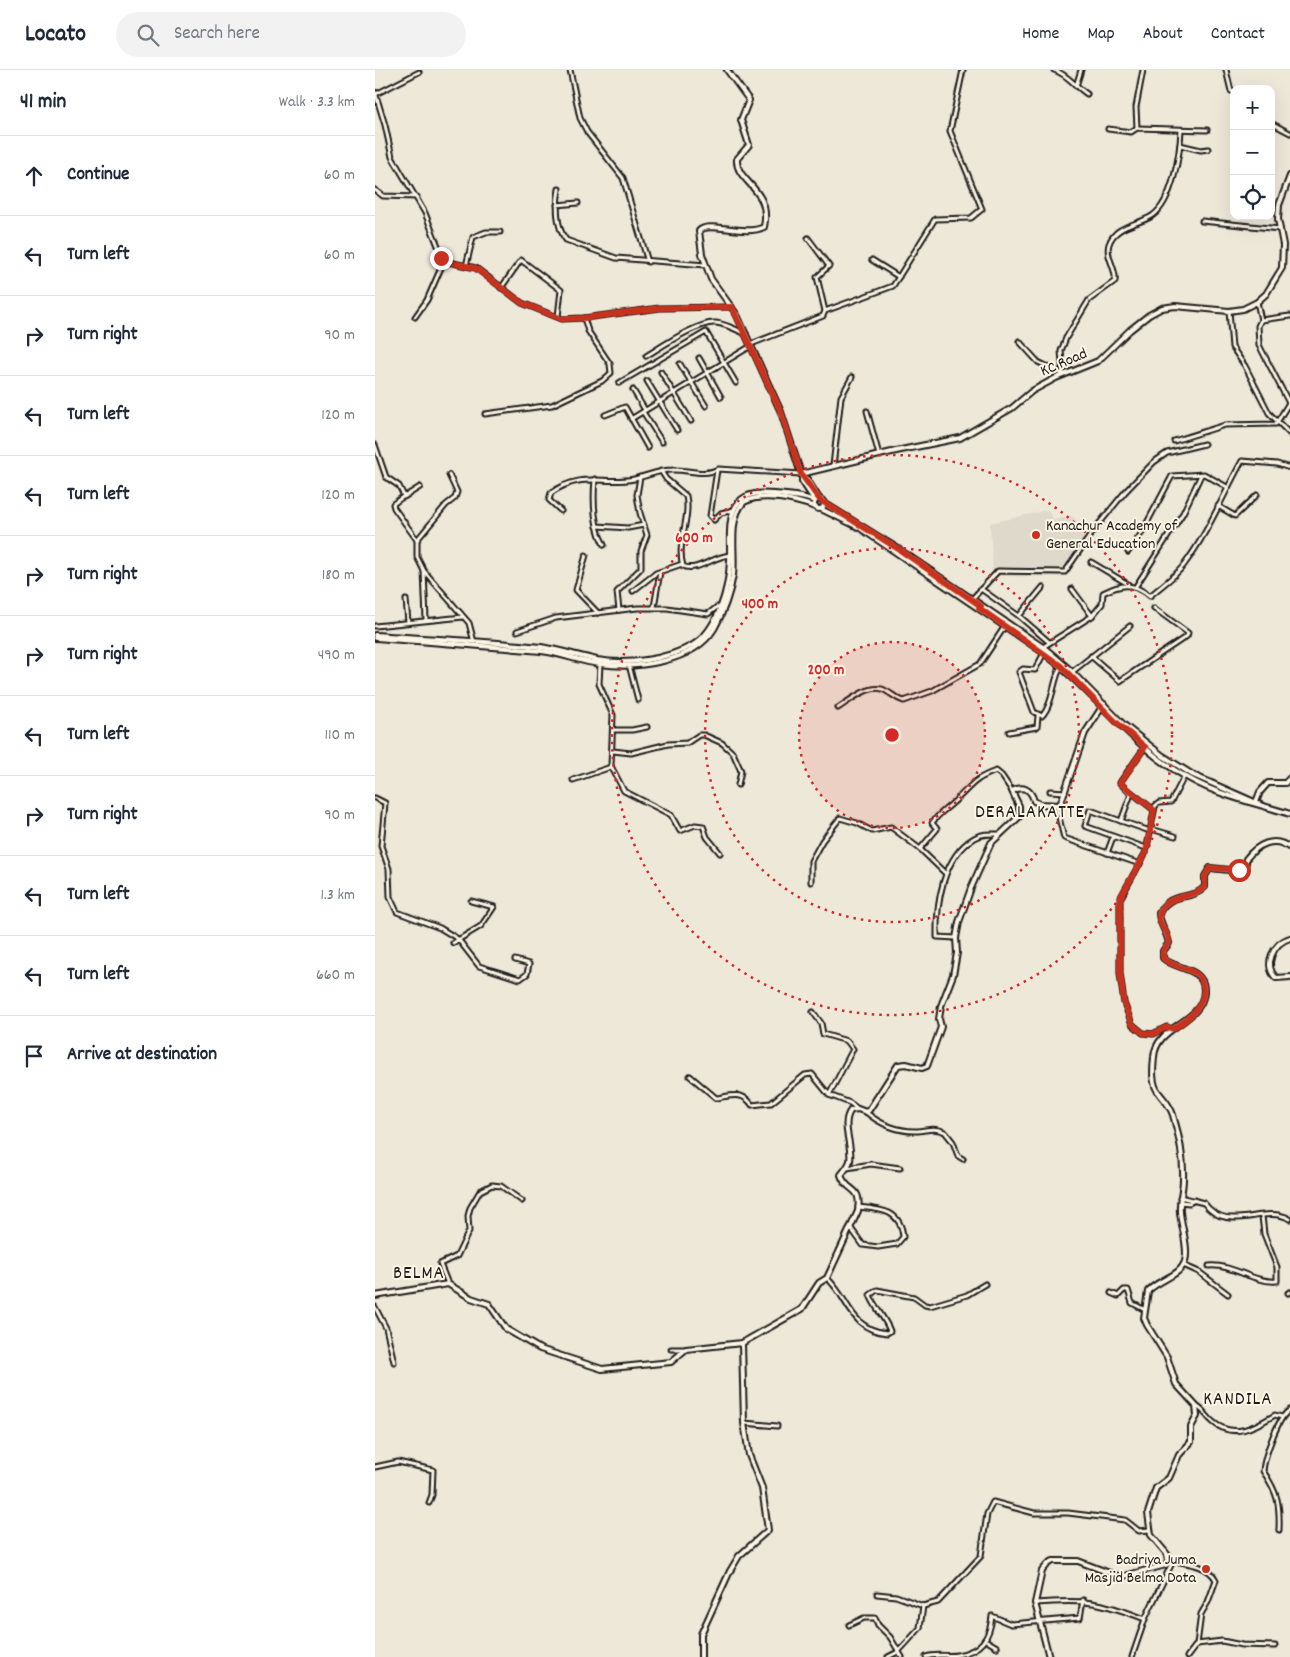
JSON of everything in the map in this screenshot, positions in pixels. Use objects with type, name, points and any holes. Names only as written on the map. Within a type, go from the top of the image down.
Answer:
[{"type":"main road","points":[[727,70],[749,100],[741,120],[749,145],[737,159],[738,170],[757,191],[765,213],[765,222],[763,227],[756,231],[735,231],[708,226],[702,227],[699,231],[700,240],[711,279],[732,307],[781,412],[802,482],[820,501],[869,530],[937,578],[972,599],[1005,626],[1043,647],[1072,672],[1102,706],[1185,774]]},
{"type":"main road","points":[[1257,302],[1266,294],[1281,268],[1283,246],[1279,205],[1290,176]]},
{"type":"main road","name":"KC Road","points":[[801,476],[879,455],[960,438],[1013,408],[1031,391],[1063,374],[1098,362],[1130,330],[1149,315],[1162,308],[1175,306],[1229,311],[1243,310],[1257,302]]},
{"type":"main road","points":[[801,476],[807,479],[820,501],[821,509]]},
{"type":"main road","points":[[803,498],[807,489]]},
{"type":"main road","points":[[732,555],[734,510],[739,501],[751,494],[820,501]]},
{"type":"main road","points":[[375,636],[474,645],[543,648],[601,662],[629,665],[662,660],[697,647],[712,631],[728,580],[736,517],[744,502],[765,498],[815,506],[860,528],[1033,642],[1061,666],[1145,747],[1185,774],[1217,793],[1290,814]]},
{"type":"main road","points":[[815,506],[820,501]]},
{"type":"main road","points":[[601,662],[643,660],[693,645],[708,631],[721,607]]},
{"type":"main road","points":[[375,1296],[448,1284],[471,1298],[489,1304],[506,1329],[540,1349],[602,1369],[671,1362],[686,1349],[742,1343],[802,1309],[819,1283],[827,1278],[858,1206],[859,1200],[855,1190],[843,1181],[841,1175],[850,1161],[847,1120],[851,1110],[858,1109],[866,1112],[874,1106],[898,1065],[906,1064],[922,1068],[927,1066],[938,1040],[941,1027],[939,1019],[941,1006],[953,975],[957,954],[956,938],[971,888],[991,843],[1019,817],[1019,806],[1012,791],[1019,787],[1024,788],[1032,794],[1034,801],[1060,805],[1069,774],[1085,733],[1102,706]]},
{"type":"main road","points":[[1257,803],[1260,792],[1268,783],[1285,783],[1290,778]]},
{"type":"main road","points":[[1049,1657],[1035,1603],[1042,1571],[1053,1561],[1078,1561],[1120,1578],[1166,1565],[1168,1560],[1167,1554],[1149,1530],[1148,1513],[1151,1498],[1156,1488],[1173,1472],[1179,1455],[1191,1442],[1191,1428],[1197,1416],[1196,1406],[1172,1377],[1167,1357],[1147,1326],[1145,1310],[1148,1290],[1159,1280],[1178,1273],[1183,1265],[1185,1255],[1180,1200],[1183,1170],[1173,1115],[1166,1100],[1158,1092],[1153,1080],[1154,1054],[1158,1040],[1200,1006],[1204,989],[1198,976],[1193,971],[1169,964],[1163,958],[1163,951],[1169,943],[1168,936],[1159,920],[1162,907],[1170,899],[1200,891],[1205,887],[1205,876],[1210,868],[1239,870],[1246,863],[1245,858],[1250,853],[1267,842],[1285,844],[1290,848]]},
{"type":"main road","points":[[1290,938],[1284,940],[1276,949],[1269,964],[1269,970],[1277,978],[1290,978]]},
{"type":"main road","points":[[701,1657],[701,1634],[730,1571],[739,1556],[768,1530],[762,1488],[749,1455],[744,1423],[742,1343]]},
{"type":"street","points":[[570,70],[580,118],[587,132],[623,178],[648,262]]},
{"type":"street","points":[[825,311],[893,286],[935,220],[971,218],[982,210],[950,130],[963,70]]},
{"type":"street","points":[[1054,70],[1064,73],[1076,86],[1087,94]]},
{"type":"street","points":[[1076,86],[1081,70]]},
{"type":"street","points":[[1137,128],[1136,107],[1143,70]]},
{"type":"street","points":[[1226,70],[1230,87]]},
{"type":"street","points":[[415,317],[427,300],[444,261],[417,197],[392,157],[376,93],[419,72]]},
{"type":"street","points":[[1275,125],[1290,133]]},
{"type":"street","points":[[1108,129],[1131,132],[1137,128],[1207,130]]},
{"type":"street","points":[[1063,374],[1061,351],[1066,338],[1089,300],[1115,281],[1116,275],[1108,252],[1109,242],[1126,226],[1145,219],[1157,211],[1172,183],[1180,145],[1181,130]]},
{"type":"street","points":[[1180,145],[1201,150],[1208,149]]},
{"type":"street","points":[[559,189],[557,204],[559,222],[567,240],[616,258],[707,266]]},
{"type":"street","points":[[375,190],[383,196],[417,197]]},
{"type":"street","points":[[557,204],[578,203]]},
{"type":"street","points":[[1202,221],[1280,229]]},
{"type":"street","points":[[466,266],[473,237],[486,232],[500,232]]},
{"type":"street","points":[[631,419],[751,345],[823,316],[825,311],[817,277],[829,266],[808,238]]},
{"type":"street","points":[[501,288],[521,260],[561,290],[558,317]]},
{"type":"street","points":[[873,260],[899,278]]},
{"type":"street","points":[[444,261],[475,268],[522,303],[558,317],[584,318],[660,308],[732,307]]},
{"type":"street","points":[[1174,441],[1225,425],[1276,424],[1278,422],[1289,402],[1259,344],[1258,326],[1261,320],[1257,302]]},
{"type":"street","points":[[1229,311],[1232,347],[1245,366],[1269,412],[1290,434]]},
{"type":"street","points":[[1261,320],[1290,316]]},
{"type":"street","points":[[485,414],[552,405],[602,381],[611,373],[610,364],[588,331],[584,318]]},
{"type":"street","points":[[645,356],[681,335],[710,323],[719,323],[746,334]]},
{"type":"street","points":[[619,383],[703,332],[707,333],[736,383]]},
{"type":"street","points":[[1019,341],[1038,362],[1063,374]]},
{"type":"street","points":[[699,358],[721,397]]},
{"type":"street","points":[[679,364],[706,406]]},
{"type":"street","points":[[661,372],[691,421]]},
{"type":"street","points":[[833,466],[841,397],[852,377]]},
{"type":"street","points":[[647,381],[677,430]]},
{"type":"street","points":[[633,390],[661,442]]},
{"type":"street","points":[[605,414],[623,407],[648,448]]},
{"type":"street","points":[[867,411],[879,455]]},
{"type":"street","points":[[375,444],[386,477],[399,486],[404,496]]},
{"type":"street","points":[[972,599],[998,571],[1065,572],[1094,530],[1125,492],[1154,462],[1167,453],[1204,444]]},
{"type":"street","points":[[1091,562],[1129,585],[1136,586],[1150,596],[1184,565],[1219,506],[1227,487],[1242,461],[1277,464],[1290,468]]},
{"type":"street","points":[[561,512],[549,500],[551,493],[560,487],[595,479],[632,479],[661,471],[673,470],[709,474],[718,469],[801,476]]},
{"type":"street","points":[[718,469],[711,516],[714,520],[726,510],[734,510]]},
{"type":"street","points":[[661,471],[666,479],[683,492],[687,501],[680,557],[682,564],[688,569],[694,568],[720,555],[732,555]]},
{"type":"street","points":[[417,540],[446,505],[455,498],[457,492],[449,474]]},
{"type":"street","points":[[1136,586],[1183,513],[1201,474]]},
{"type":"street","points":[[1128,552],[1141,534],[1172,476],[1209,475],[1227,487]]},
{"type":"street","points":[[619,610],[617,592],[641,568],[641,551],[647,535],[637,495],[640,477]]},
{"type":"street","points":[[595,479],[593,498],[597,526],[604,545]]},
{"type":"street","points":[[420,487],[393,504],[394,508],[417,540],[417,557],[425,571],[469,623],[474,645]]},
{"type":"street","points":[[1219,506],[1235,516],[1257,495]]},
{"type":"street","points":[[597,526],[628,528],[644,525]]},
{"type":"street","points":[[586,555],[576,590],[598,613]]},
{"type":"street","points":[[633,590],[660,571],[682,564]]},
{"type":"street","points":[[425,571],[426,620]]},
{"type":"street","points":[[654,608],[660,571]]},
{"type":"street","points":[[1043,647],[1092,616],[1102,604],[1103,593],[1129,585]]},
{"type":"street","points":[[1019,616],[1043,588]]},
{"type":"street","points":[[981,589],[1019,616],[1049,642]]},
{"type":"street","points":[[1071,589],[1092,616]]},
{"type":"street","points":[[406,600],[408,622]]},
{"type":"street","points":[[517,631],[556,618],[619,610],[654,608],[708,614],[721,607]]},
{"type":"street","points":[[1091,656],[1118,680],[1122,681],[1187,636],[1188,633],[1154,608]]},
{"type":"street","points":[[375,626],[463,617]]},
{"type":"street","points":[[838,708],[860,694],[876,689],[882,689],[905,700],[932,691],[980,664],[1005,626]]},
{"type":"street","points":[[1072,672],[1130,626]]},
{"type":"street","points":[[1009,732],[1037,727],[1038,716],[1034,712],[1019,672],[1023,669],[1035,670],[1044,653]]},
{"type":"street","points":[[573,780],[612,768],[613,715],[599,684],[601,662]]},
{"type":"street","points":[[629,665],[638,700]]},
{"type":"street","points":[[1038,716],[1042,716],[1046,712],[1055,678],[1061,666]]},
{"type":"street","points":[[613,730],[633,730],[647,727]]},
{"type":"street","points":[[613,751],[631,753],[668,744],[687,743],[699,735],[704,735],[722,744],[733,753],[741,771],[738,785]]},
{"type":"street","points":[[1145,747],[1120,783],[1154,810]]},
{"type":"street","points":[[611,766],[624,791],[671,815],[680,831],[695,825],[703,826],[707,837],[720,853]]},
{"type":"street","points":[[920,849],[937,829],[932,823],[940,812],[958,798],[973,782],[996,771],[1002,776],[1012,791]]},
{"type":"street","points":[[1173,1029],[1167,1027],[1153,1034],[1143,1033],[1132,1024],[1124,1003],[1120,973],[1119,907],[1122,892],[1141,864],[1147,849],[1154,810],[1159,804],[1171,802],[1185,774]]},
{"type":"street","points":[[1050,790],[1065,792]]},
{"type":"street","points":[[1121,821],[1130,798],[1130,791]]},
{"type":"street","points":[[375,798],[385,803],[381,846],[389,869],[390,897],[397,912],[440,928],[458,939],[479,966],[519,978],[527,974],[529,964],[515,960]]},
{"type":"street","points":[[1056,804],[1064,838],[1141,864]]},
{"type":"street","points":[[1147,849],[1085,826],[1090,810],[1150,830],[1175,836]]},
{"type":"street","points":[[811,882],[811,861],[821,841],[840,818],[872,831],[891,827],[920,849],[945,873]]},
{"type":"street","points":[[956,938],[937,936],[937,918],[945,873],[973,838],[984,834],[1001,834]]},
{"type":"street","points":[[1107,853],[1113,837]]},
{"type":"street","points":[[453,943],[481,926],[494,907],[471,901]]},
{"type":"street","points":[[813,1012],[821,1023],[823,1034],[847,1041],[853,1049],[829,1095]]},
{"type":"street","points":[[690,1076],[716,1098],[742,1094],[747,1097],[752,1105],[771,1103],[805,1075],[812,1074],[829,1095],[850,1103],[858,1109]]},
{"type":"street","points":[[866,1112],[881,1124],[910,1131],[940,1129],[953,1142],[958,1156],[963,1159]]},
{"type":"street","points":[[847,1168],[871,1164],[900,1168]]},
{"type":"street","points":[[448,1284],[440,1264],[457,1256],[469,1231],[467,1216],[476,1196],[492,1185],[501,1186],[522,1201]]},
{"type":"street","points":[[1180,1200],[1195,1200],[1204,1203],[1211,1213],[1221,1217],[1262,1216],[1277,1213],[1290,1219]]},
{"type":"street","points":[[849,1227],[863,1245],[868,1246],[897,1244],[903,1237],[899,1221],[884,1209],[858,1206]]},
{"type":"street","points":[[1209,1266],[1221,1265],[1255,1279],[1277,1282],[1277,1267],[1264,1234],[1262,1216]]},
{"type":"street","points":[[1183,1265],[1199,1272],[1228,1294]]},
{"type":"street","points":[[827,1278],[837,1287],[851,1313],[870,1328],[887,1333],[890,1331],[888,1325],[874,1305],[871,1295],[877,1290],[914,1297],[925,1305],[930,1306],[967,1295],[985,1284]]},
{"type":"street","points":[[1111,1293],[1117,1296],[1124,1290],[1128,1290],[1132,1303],[1145,1310]]},
{"type":"street","points":[[375,1307],[387,1328],[394,1362]]},
{"type":"street","points":[[671,1349],[686,1349]]},
{"type":"street","points":[[1196,1406],[1201,1408],[1214,1423],[1240,1431],[1254,1428],[1275,1415],[1282,1417]]},
{"type":"street","points":[[1279,1530],[1280,1502],[1271,1482],[1263,1471],[1264,1462],[1282,1417],[1290,1410]]},
{"type":"street","points":[[744,1423],[777,1426]]},
{"type":"street","points":[[375,1466],[398,1462],[433,1470],[432,1495],[429,1503]]},
{"type":"street","points":[[877,1594],[896,1596],[923,1606],[938,1602],[981,1556],[987,1514],[993,1502],[1033,1513],[1068,1513],[1125,1520],[1139,1530],[1149,1530]]},
{"type":"street","points":[[1168,1560],[1204,1568],[1213,1574],[1217,1580],[1209,1602],[1201,1614],[1197,1644],[1187,1657]]},
{"type":"street","points":[[1132,1657],[1145,1619],[1173,1561]]},
{"type":"street","points":[[1035,1603],[1083,1600],[1109,1606],[1145,1619]]},
{"type":"street","points":[[926,1657],[957,1656],[977,1649],[987,1641],[991,1631],[992,1616],[1011,1624],[1039,1620],[1080,1618],[1083,1600]]},
{"type":"street","points":[[888,1657],[898,1652],[920,1628],[923,1606]]},
{"type":"street","points":[[849,1625],[864,1618],[875,1618],[877,1625],[890,1637],[902,1657]]},
{"type":"street","points":[[987,1641],[997,1647]]},
{"type":"street","points":[[1197,1644],[1222,1641],[1242,1645],[1275,1646]]},
{"type":"shaded area","name":"Kanachur Academy of General Education","points":[[1048,510],[1053,519],[1072,516],[1079,523],[1085,546],[1062,577],[993,576],[990,523]]},
{"type":"place","name":"Kanachur Academy of General Education","points":[[1036,535]]},
{"type":"place","name":"Badriya Juma Masjid Belma Dota","points":[[1206,1569]]},
{"type":"district","name":"DERALAKATTE","points":[[1030,813]]},
{"type":"district","name":"BELMA","points":[[419,1274]]},
{"type":"district","name":"KANDILA","points":[[1238,1400]]},
{"type":"route","points":[[441,258],[444,261],[475,268],[522,303],[562,319],[660,308],[732,307],[737,314],[781,412],[802,477],[807,479],[820,500],[918,561],[981,606],[979,608],[1044,653],[1061,666],[1116,722],[1145,747],[1120,783],[1154,810],[1153,820],[1146,852],[1139,868],[1130,878],[1122,892],[1119,907],[1121,989],[1132,1024],[1143,1033],[1153,1034],[1167,1027],[1173,1029],[1200,1006],[1203,997],[1204,989],[1202,982],[1193,971],[1169,964],[1163,958],[1163,951],[1169,943],[1168,936],[1159,920],[1159,913],[1162,907],[1170,899],[1194,894],[1205,887],[1205,876],[1210,868],[1239,870]]}]
